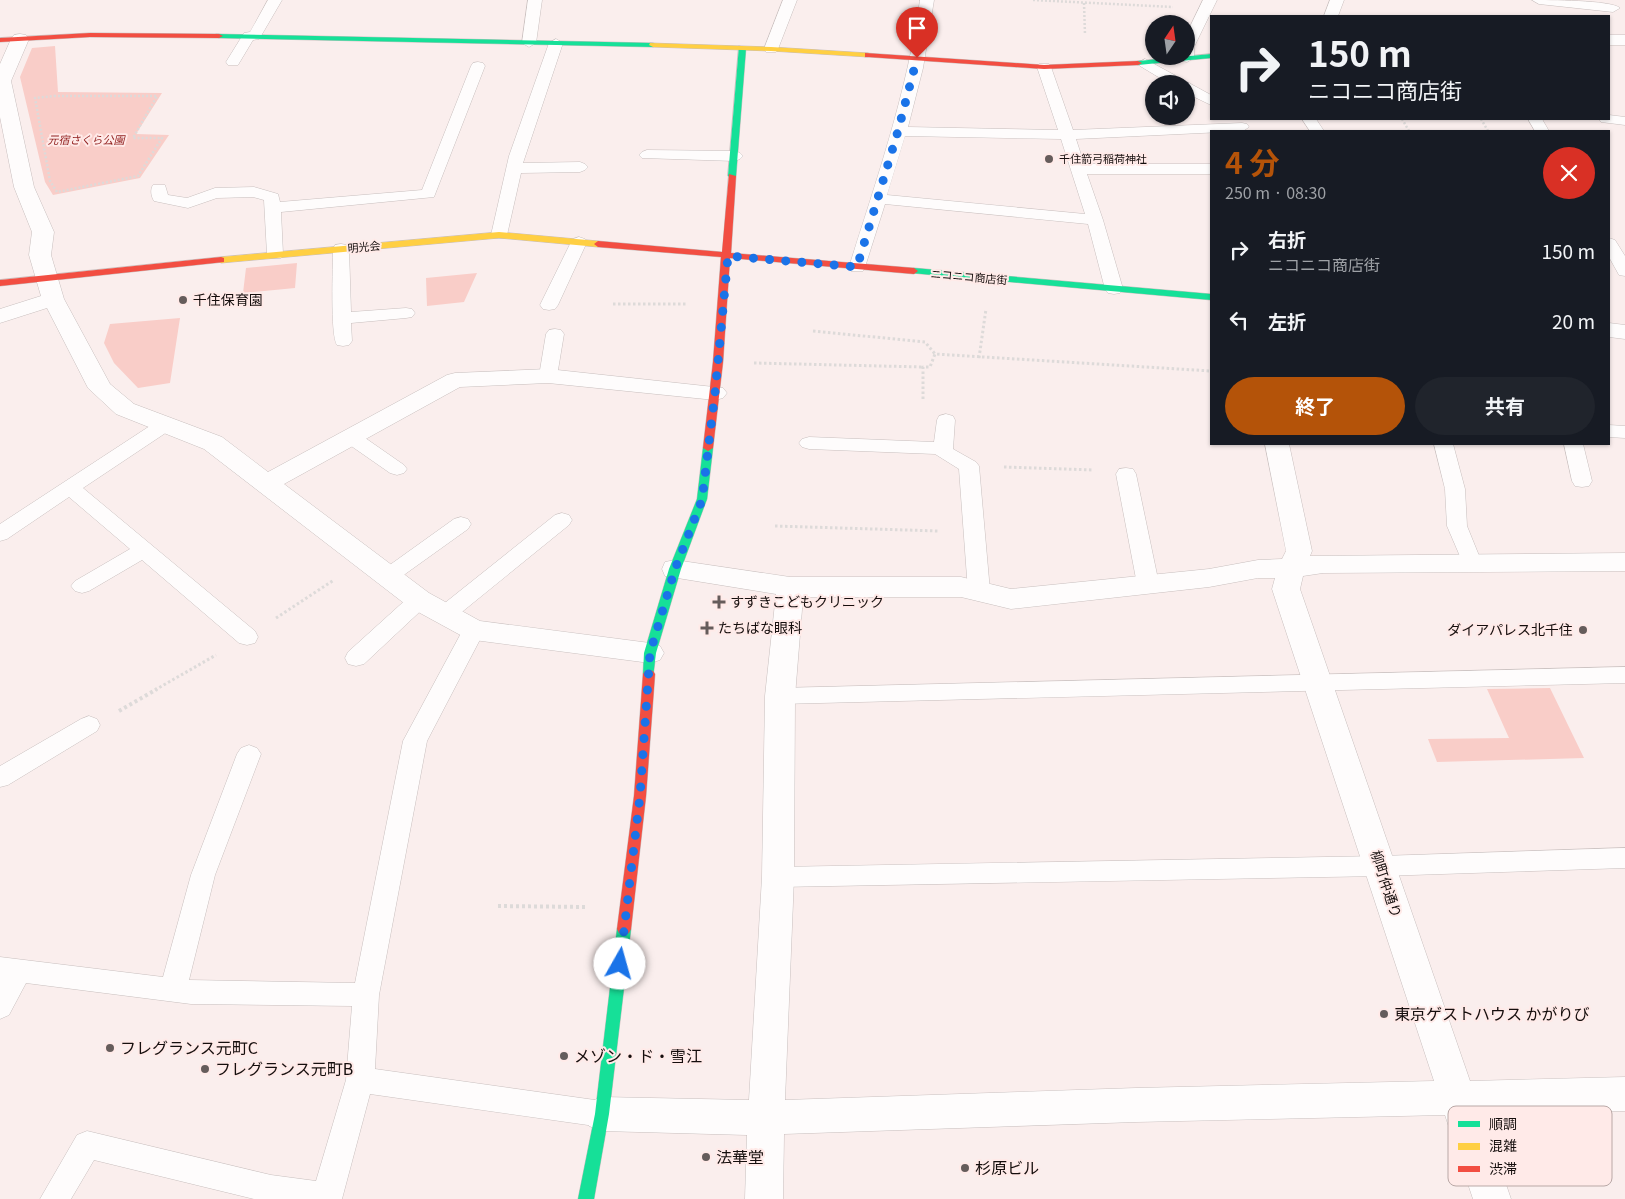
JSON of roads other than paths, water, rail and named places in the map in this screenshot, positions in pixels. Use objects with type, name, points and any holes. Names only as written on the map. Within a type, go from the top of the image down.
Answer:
[{"type":"street","points":[[0,40],[90,35],[251,36],[771,49],[1044,67],[1145,63]]},
{"type":"street","points":[[20,39],[1,81],[6,131],[24,187],[42,232],[40,255],[51,288],[100,388],[125,409],[213,443],[418,600],[474,630],[650,653]]},
{"type":"street","points":[[1610,40],[1625,40]]},
{"type":"street","points":[[586,1199],[602,1114],[627,908],[640,796],[650,653],[675,569],[702,500],[715,393],[728,256],[742,48]]},
{"type":"street","points":[[1195,57],[1210,56]]},
{"type":"street","name":"明光会","points":[[0,283],[51,288],[276,254],[499,235],[728,256]]},
{"type":"street","name":"ニコニコ商店街","points":[[728,256],[1210,297]]},
{"type":"street","points":[[0,316],[51,288]]},
{"type":"street","points":[[1610,330],[1625,332]]},
{"type":"street","points":[[265,484],[455,380],[548,376],[715,393]]},
{"type":"street","name":"柳町仲通り","points":[[1277,445],[1299,551],[1286,589],[1460,1106]]},
{"type":"street","points":[[675,569],[790,587],[961,587],[1011,599],[1208,578],[1258,569],[1292,568],[1323,564],[1472,563],[1623,566]]},
{"type":"street","points":[[764,1199],[766,1118],[778,877],[780,696],[790,587]]},
{"type":"street","points":[[602,1114],[766,1118],[1126,1105],[1625,1094]]},
{"type":"street","name":"柳町仲通り","points":[[1488,1186],[1492,1199]]},
{"type":"lane","points":[[233,62],[275,0]]},
{"type":"lane","points":[[529,43],[535,0]]},
{"type":"lane","points":[[771,49],[790,0]]},
{"type":"lane","points":[[857,267],[898,131],[923,36],[927,0]]},
{"type":"lane","points":[[1331,15],[1338,0]]},
{"type":"lane","points":[[1529,0],[1536,15]]},
{"type":"lane","points":[[1539,0],[1613,8]]},
{"type":"lane","points":[[1195,32],[1208,4]]},
{"type":"lane","points":[[499,235],[514,168],[556,43]]},
{"type":"lane","points":[[1148,65],[1166,75]]},
{"type":"lane","points":[[272,208],[428,194],[478,66]]},
{"type":"lane","points":[[1044,67],[1095,220],[1114,289]]},
{"type":"lane","points":[[1195,92],[1210,100]]},
{"type":"lane","points":[[1610,119],[1625,121]]},
{"type":"lane","points":[[898,131],[1067,135],[1241,126]]},
{"type":"lane","points":[[647,155],[734,156]]},
{"type":"lane","points":[[514,168],[580,167]]},
{"type":"lane","points":[[1078,169],[1210,169]]},
{"type":"lane","points":[[159,188],[160,198],[188,203],[215,193],[254,192],[272,197],[276,254]]},
{"type":"lane","points":[[878,199],[1095,220]]},
{"type":"lane","points":[[549,305],[580,242]]},
{"type":"lane","points":[[1610,245],[1625,271]]},
{"type":"lane","points":[[341,248],[342,341]]},
{"type":"lane","points":[[342,318],[406,313]]},
{"type":"lane","points":[[548,376],[555,334]]},
{"type":"lane","points":[[946,420],[943,451],[969,466],[979,591]]},
{"type":"lane","points":[[0,534],[166,424]]},
{"type":"lane","points":[[1610,431],[1625,432]]},
{"type":"lane","points":[[351,437],[398,469]]},
{"type":"lane","points":[[809,443],[944,448]]},
{"type":"lane","points":[[1444,445],[1455,489],[1457,526],[1472,563]]},
{"type":"lane","points":[[1573,445],[1582,481]]},
{"type":"lane","points":[[1126,474],[1148,584]]},
{"type":"lane","points":[[71,488],[247,638]]},
{"type":"lane","points":[[444,615],[562,520]]},
{"type":"lane","points":[[386,577],[461,524]]},
{"type":"lane","points":[[82,586],[143,550]]},
{"type":"lane","points":[[356,658],[418,600]]},
{"type":"lane","points":[[55,1199],[87,1145],[271,1189],[327,1198],[360,1080],[366,996],[415,741],[474,630]]},
{"type":"lane","points":[[780,696],[1625,675]]},
{"type":"lane","points":[[0,778],[89,725]]},
{"type":"lane","points":[[173,990],[203,875],[249,754]]},
{"type":"lane","points":[[778,877],[1381,866],[1625,858]]},
{"type":"lane","points":[[0,1007],[9,970],[191,992],[366,996]]},
{"type":"lane","points":[[360,1080],[602,1114]]},
{"type":"place","name":"千住箭弓稲荷神社","points":[[1049,159]]},
{"type":"place","name":"千住保育園","points":[[183,300]]},
{"type":"place","name":"すずきこどもクリニック","points":[[719,602]]},
{"type":"place","name":"たちばな眼科","points":[[707,628]]},
{"type":"place","name":"ダイアパレス北千住","points":[[1583,630]]},
{"type":"place","name":"東京ゲストハウス かがりび","points":[[1384,1014]]},
{"type":"place","name":"フレグランス元町C","points":[[110,1048]]},
{"type":"place","name":"メゾン・ド・雪江","points":[[564,1056]]},
{"type":"place","name":"フレグランス元町B","points":[[205,1069]]},
{"type":"place","name":"法華堂","points":[[706,1157]]},
{"type":"place","name":"杉原ビル","points":[[965,1168]]},
{"type":"park label","name":"元宿さくら公園","points":[[86,140]]}]
